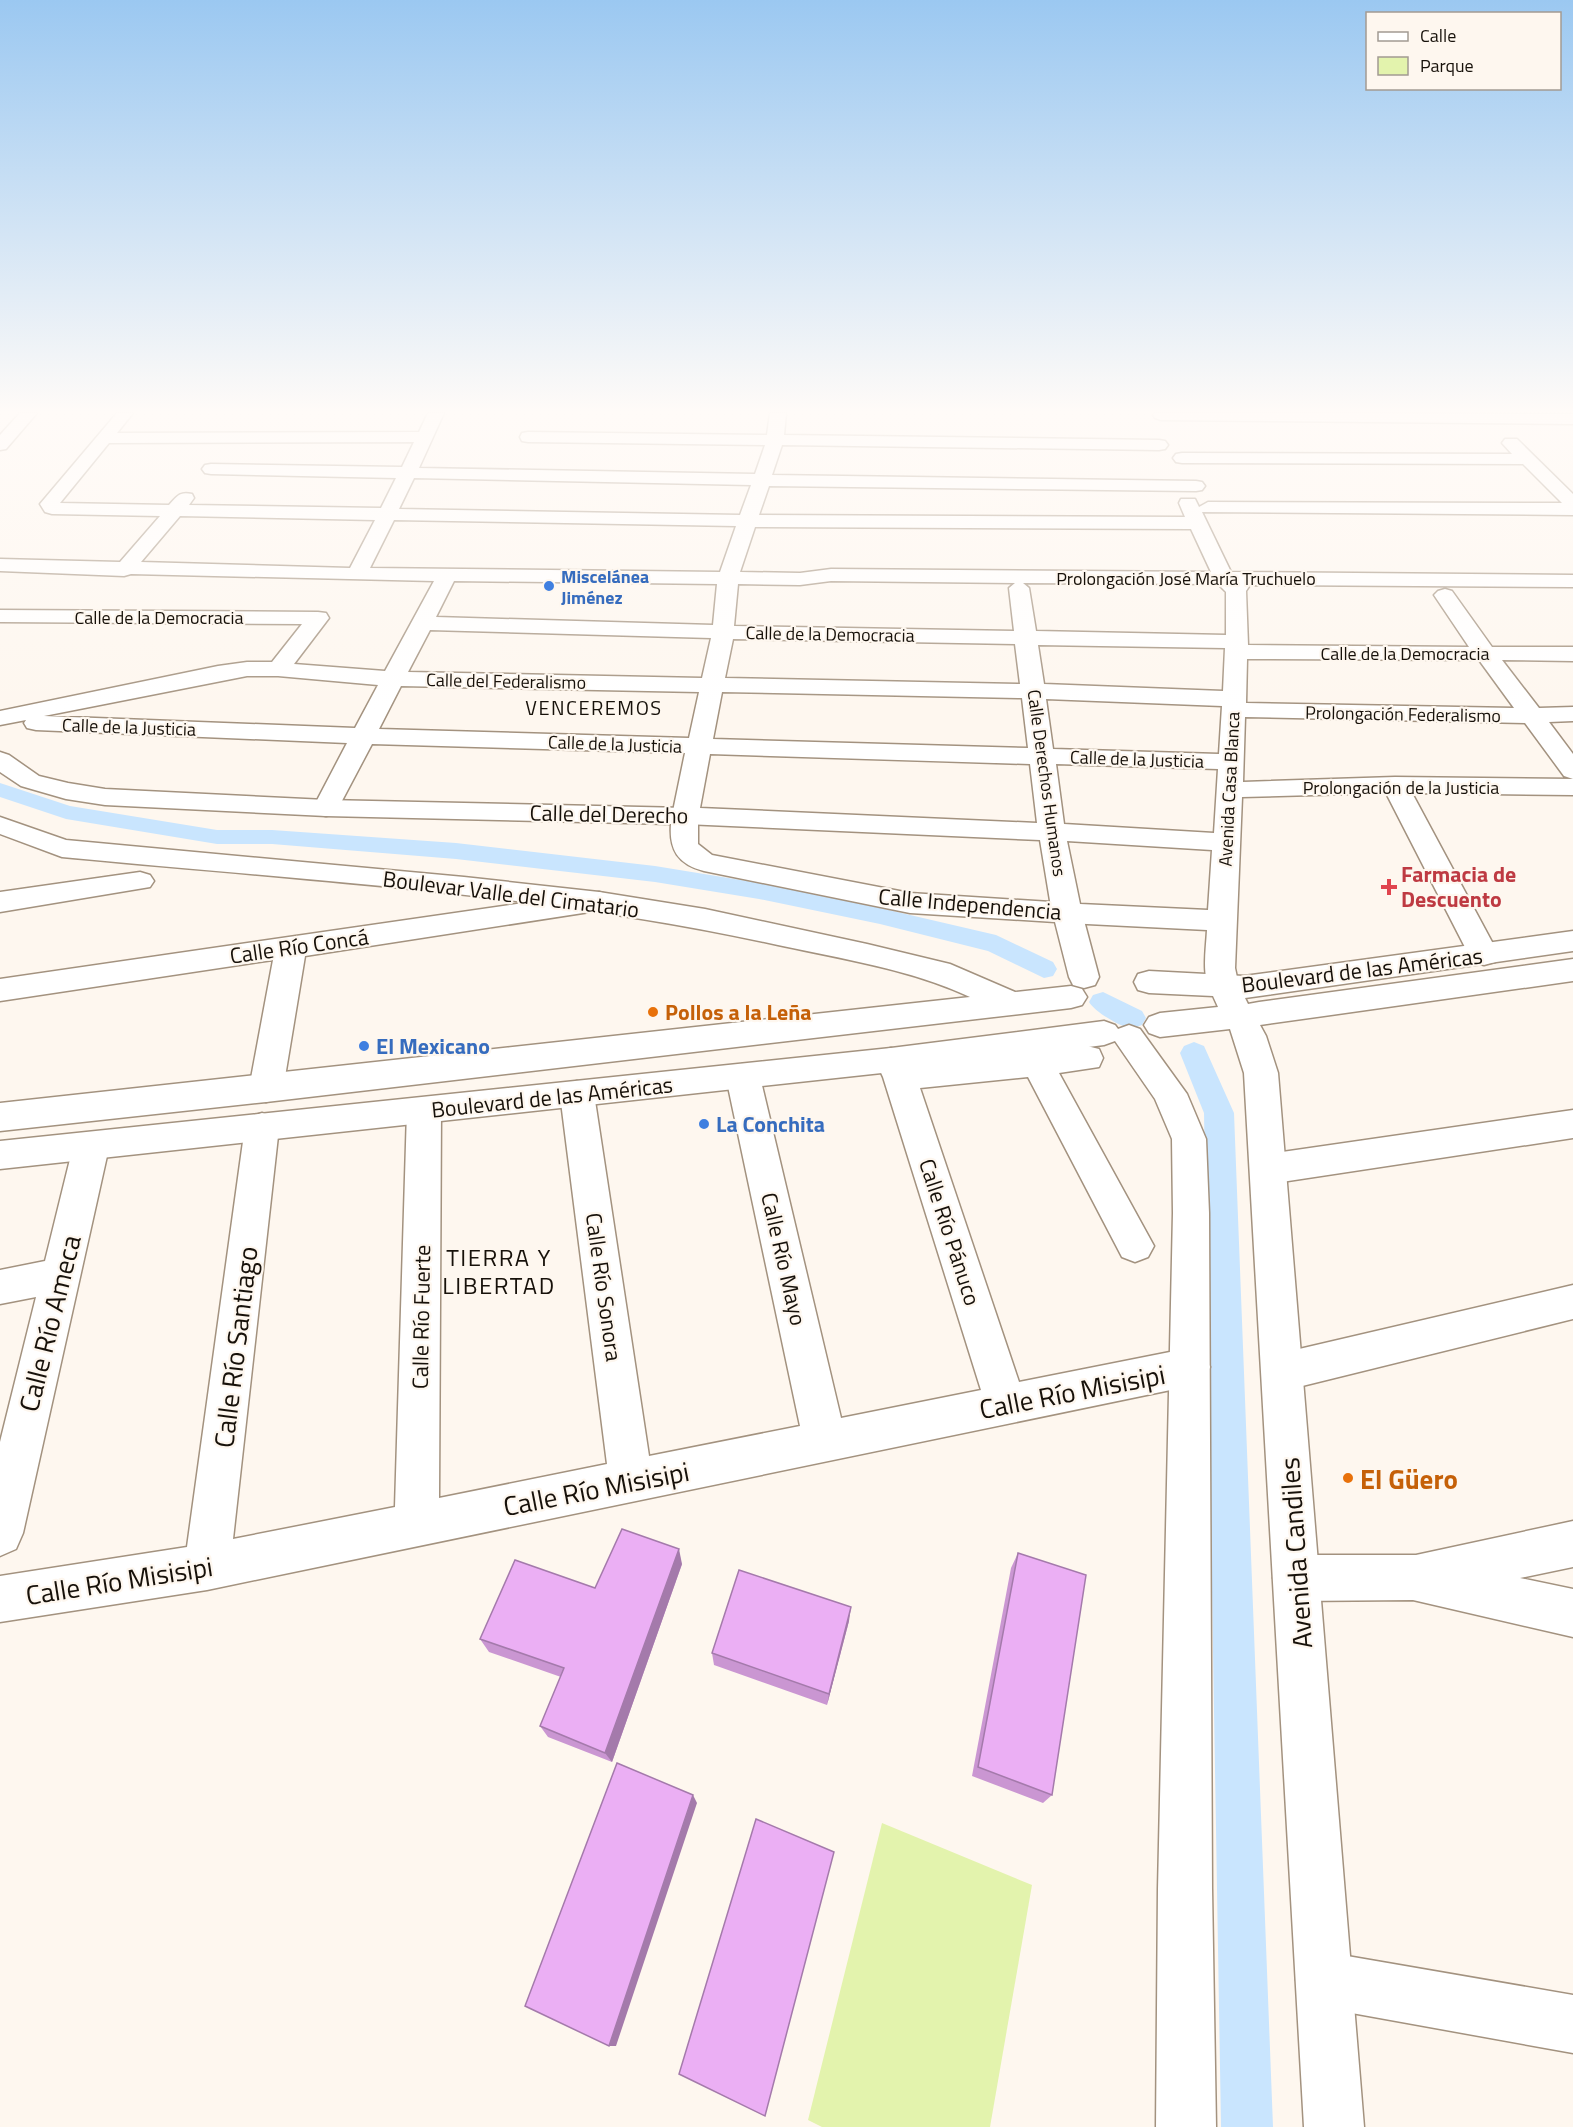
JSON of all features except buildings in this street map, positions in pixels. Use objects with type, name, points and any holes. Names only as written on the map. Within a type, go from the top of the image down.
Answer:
[{"type":"street","points":[[124,570],[174,512]]},
{"type":"street","points":[[295,512],[1008,524],[1202,515],[1371,512]]},
{"type":"street","name":"Calle Independencia","points":[[752,512],[728,578],[723,632],[685,816],[684,843],[690,855],[704,862],[910,903],[1222,921]]},
{"type":"street","name":"Calle Derechos Humanos","points":[[1006,512],[1018,583],[1052,832],[1066,913],[1108,980]]},
{"type":"street","points":[[1201,512],[1234,582],[1445,595],[1573,593]]},
{"type":"street","points":[[357,574],[387,514]]},
{"type":"street","name":"Prolongación José María Truchuelo","points":[[0,565],[124,570],[800,579],[829,585],[1573,581]]},
{"type":"street","points":[[326,808],[447,575]]},
{"type":"street","name":"Avenida Casa Blanca","points":[[1223,987],[1220,968],[1237,647],[1234,582]]},
{"type":"street","points":[[1445,595],[1573,771]]},
{"type":"street","name":"Calle de la Democracia","points":[[0,616],[318,618],[278,669]]},
{"type":"street","name":"Calle de la Democracia","points":[[423,624],[1573,654]]},
{"type":"street","name":"Calle del Federalismo","points":[[0,720],[218,673],[248,669],[278,669],[393,679],[1033,691],[1234,704]]},
{"type":"street","name":"Prolongación Federalismo","points":[[1234,704],[1532,716],[1573,714]]},
{"type":"street","name":"Calle de la Justicia","points":[[0,720],[363,736],[1230,762]]},
{"type":"street","name":"Calle del Derecho","points":[[0,760],[30,781],[66,791],[117,797],[326,808],[685,816],[1227,842]]},
{"type":"street","points":[[1395,785],[1484,955]]},
{"type":"street","name":"Prolongación de la Justicia","points":[[1229,790],[1395,785],[1573,787]]},
{"type":"street","name":"Boulevar Valle del Cimatario","points":[[0,825],[62,848],[464,886],[599,902],[705,919],[867,954],[950,975],[1014,1005]]},
{"type":"street","points":[[0,902],[140,881]]},
{"type":"street","name":"Calle Río Concá","points":[[0,990],[599,902]]},
{"type":"street","name":"Boulevard de las Américas","points":[[0,1155],[91,1148],[264,1108],[853,1021],[1014,1005],[1108,980],[1244,987],[1573,941]]},
{"type":"street","name":"Calle Río Santiago","points":[[207,1567],[264,1108],[291,947]]},
{"type":"street","name":"Boulevard de las Américas","points":[[0,1117],[264,1108],[424,1111],[743,1077],[1037,1063],[1106,1043],[1149,1034],[1160,1025],[1573,970]]},
{"type":"street","points":[[1160,1025],[1166,1011],[1161,993],[1108,980],[1074,1012],[1106,1043],[1170,1094],[1189,1139],[1191,1213],[1185,1889],[1186,2127]]},
{"type":"street","name":"Avenida Candiles","points":[[1223,987],[1254,1046],[1261,1073],[1334,2127]]},
{"type":"street","name":"Boulevard de las Américas","points":[[896,1069],[1106,1043]]},
{"type":"street","points":[[1037,1063],[1135,1246]]},
{"type":"street","name":"Calle Río Pánuco","points":[[896,1069],[1006,1404]]},
{"type":"street","name":"Calle Río Mayo","points":[[743,1077],[825,1441]]},
{"type":"street","name":"Calle Río Sonora","points":[[577,1094],[631,1481]]},
{"type":"street","name":"Calle Río Fuerte","points":[[417,1524],[424,1111]]},
{"type":"street","points":[[1268,1169],[1573,1124]]},
{"type":"street","name":"Calle Río Ameca","points":[[0,1533],[9,1449],[60,1275],[91,1148]]},
{"type":"street","points":[[0,1287],[60,1275]]},
{"type":"street","points":[[1282,1372],[1573,1302]]},
{"type":"street","name":"Calle Río Misisipi","points":[[0,1599],[207,1567],[1190,1367]]},
{"type":"street","points":[[1296,1578],[1413,1577],[1573,1544]]},
{"type":"street","points":[[1413,1577],[1573,1613]]},
{"type":"street","points":[[1324,1980],[1573,2024]]},
{"type":"green space","points":[[882,1823],[1032,1885],[990,2127],[822,2127],[808,2120]]},
{"type":"waterway","points":[[0,790],[66,812],[217,837],[272,837],[456,851],[655,874],[759,891],[880,916],[996,944],[1044,969]]},
{"type":"waterway","points":[[1103,1002],[1132,1018]]},
{"type":"waterway","points":[[1194,1053],[1219,1113],[1247,2127]]},
{"type":"place","name":"Miscelánea Jiménez","points":[[549,586]]},
{"type":"place","name":"Farmacia de Descuento","points":[[1389,887]]},
{"type":"place","name":"Pollos a la Leña","points":[[653,1012]]},
{"type":"place","name":"El Mexicano","points":[[364,1046]]},
{"type":"place","name":"La Conchita","points":[[704,1124]]},
{"type":"place","name":"El Güero","points":[[1348,1478]]},
{"type":"district","name":"VENCEREMOS","points":[[594,707]]},
{"type":"district","name":"TIERRA Y LIBERTAD","points":[[499,1271]]}]
